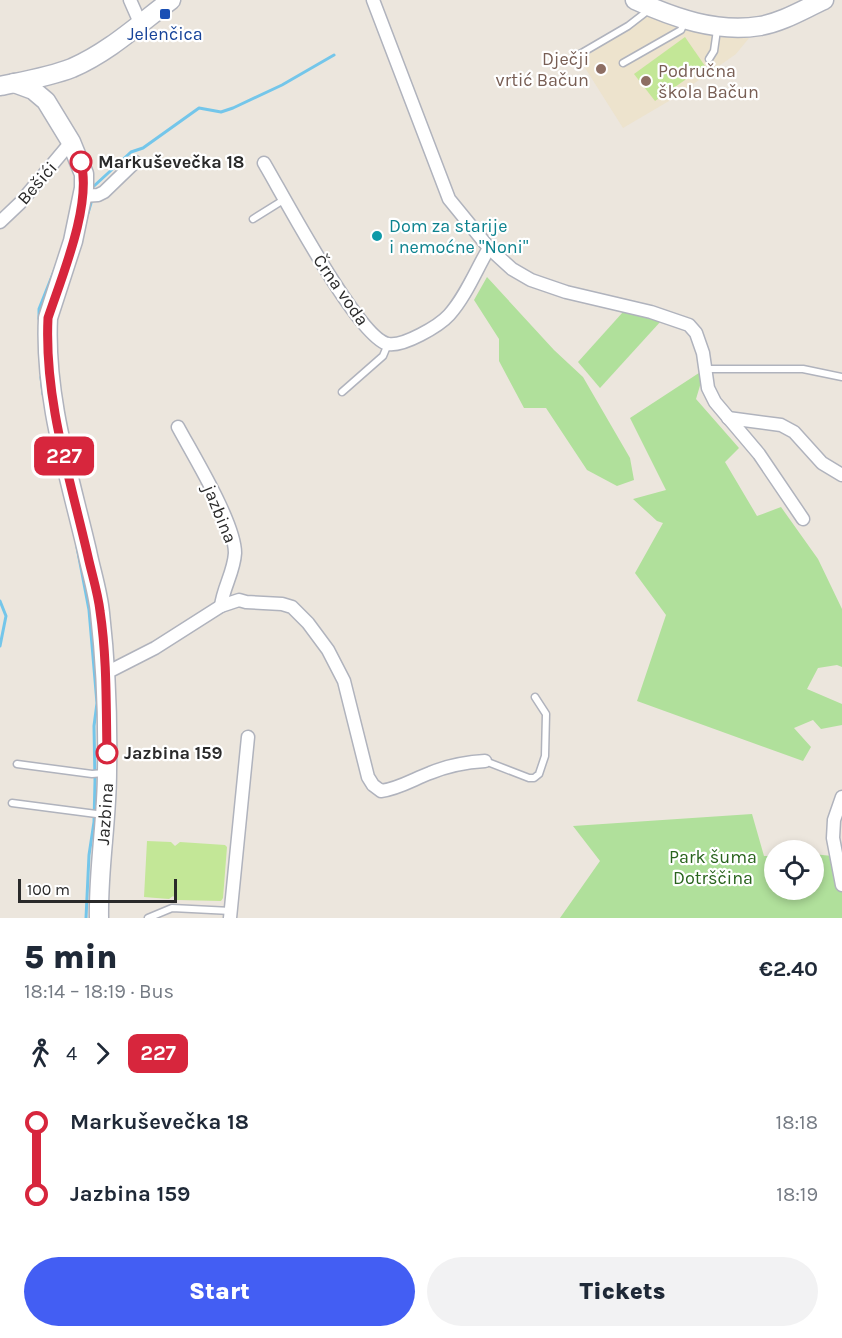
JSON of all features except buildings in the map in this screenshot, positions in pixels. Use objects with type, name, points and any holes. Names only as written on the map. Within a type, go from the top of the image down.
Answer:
[{"type":"street","points":[[130,0],[141,25]]},
{"type":"street","points":[[7,84],[53,74],[96,56],[141,25],[171,0]]},
{"type":"street","points":[[373,0],[449,199],[489,248],[512,269],[531,280],[566,292],[651,312],[689,325],[696,333],[703,352],[708,388],[715,402],[759,454],[803,519]]},
{"type":"street","points":[[644,4],[685,20],[718,26],[760,26],[783,20],[824,0]]},
{"type":"street","points":[[46,101],[45,89],[53,74]]},
{"type":"street","name":"Jazbina","points":[[7,84],[33,90],[46,101],[71,142],[84,174],[83,196],[73,241],[48,318],[47,330],[52,396],[59,439],[100,610],[106,673],[99,773],[99,918]]},
{"type":"street","name":"Bešići","points":[[0,227],[0,222],[20,203],[71,142]]},
{"type":"street","points":[[83,196],[98,195],[104,192],[135,162]]},
{"type":"street","name":"Črna voda","points":[[264,163],[318,257],[352,308],[377,338],[388,344]]},
{"type":"street","points":[[388,344],[401,344],[448,316],[462,297],[489,248]]},
{"type":"street","points":[[728,418],[782,425],[794,432],[822,463],[842,475]]},
{"type":"street","name":"jazbina","points":[[178,427],[213,493],[233,538],[235,553],[222,594],[221,606]]},
{"type":"street","points":[[106,673],[155,648],[221,606],[239,600],[282,604],[292,607],[308,622],[328,650],[344,681],[368,777],[373,785],[381,791],[389,790],[433,772],[467,762],[485,761]]},
{"type":"street","points":[[230,915],[248,737]]},
{"type":"street","points":[[842,797],[834,820],[833,838],[842,885]]},
{"type":"lane","points":[[580,54],[628,26],[644,4]]},
{"type":"lane","points":[[623,63],[681,30],[685,20]]},
{"type":"lane","points":[[709,59],[714,51],[718,26]]},
{"type":"lane","points":[[253,219],[285,199]]},
{"type":"lane","points":[[342,392],[383,356],[388,344]]},
{"type":"lane","points":[[705,369],[803,369],[842,377]]},
{"type":"lane","points":[[485,761],[529,778],[534,778],[538,774],[545,756],[546,714],[535,697]]},
{"type":"lane","points":[[16,764],[99,773]]},
{"type":"lane","points":[[12,803],[98,814]]},
{"type":"lane","points":[[148,918],[172,908],[230,915]]},
{"type":"shaded area","name":"Područna škola Bačun","points":[[649,15],[719,37],[749,38],[736,54],[669,101],[623,128],[580,60]]},
{"type":"green space","points":[[685,37],[705,66],[655,101],[634,74]]},
{"type":"green space","points":[[487,277],[554,350],[583,377],[630,458],[634,480],[617,486],[587,470],[546,408],[524,408],[499,361],[499,339],[474,300]]},
{"type":"green space","points":[[623,312],[661,321],[600,388],[578,362]]},
{"type":"green space","points":[[705,369],[696,399],[739,448],[725,462],[757,516],[781,507],[818,559],[842,609],[842,667],[837,665],[818,668],[807,689],[842,704],[842,725],[821,729],[813,720],[794,728],[811,747],[803,761],[637,701],[666,615],[635,573],[663,523],[657,521],[633,499],[666,490],[630,418]]},
{"type":"green space","name":"Park šuma Dotrščina","points":[[752,814],[764,856],[764,900],[824,900],[824,855],[842,857],[842,918],[560,918],[600,861],[573,826]]},
{"type":"green space","points":[[147,841],[171,842],[175,846],[180,842],[225,845],[227,847],[221,901],[177,900],[173,896],[169,899],[144,897]]},
{"type":"waterway","points":[[94,186],[131,152],[143,148],[199,108],[221,112],[233,108],[282,85],[334,55]]},
{"type":"waterway","points":[[88,213],[91,203]]},
{"type":"waterway","points":[[39,319],[39,309],[56,266]]},
{"type":"waterway","points":[[41,377],[43,394]]},
{"type":"waterway","points":[[77,547],[89,610],[97,703],[94,726],[94,822],[89,855],[86,918]]},
{"type":"waterway","points":[[0,601],[6,616],[0,646]]},
{"type":"bus line","name":"227","points":[[81,162],[84,174],[83,196],[73,241],[48,318],[47,330],[52,396],[59,439],[71,481],[100,610],[106,673],[107,753]]},
{"type":"place","name":"Jelenčica","points":[[165,14]]},
{"type":"place","name":"Dječji vrtić Bačun","points":[[601,69]]},
{"type":"place","name":"Područna škola Bačun","points":[[646,81]]},
{"type":"place","name":"Markuševečka 18","points":[[81,162]]},
{"type":"place","name":"Dom za starije i nemoćne \"Noni\"","points":[[377,236]]},
{"type":"place","name":"Jazbina 159","points":[[107,753]]}]
